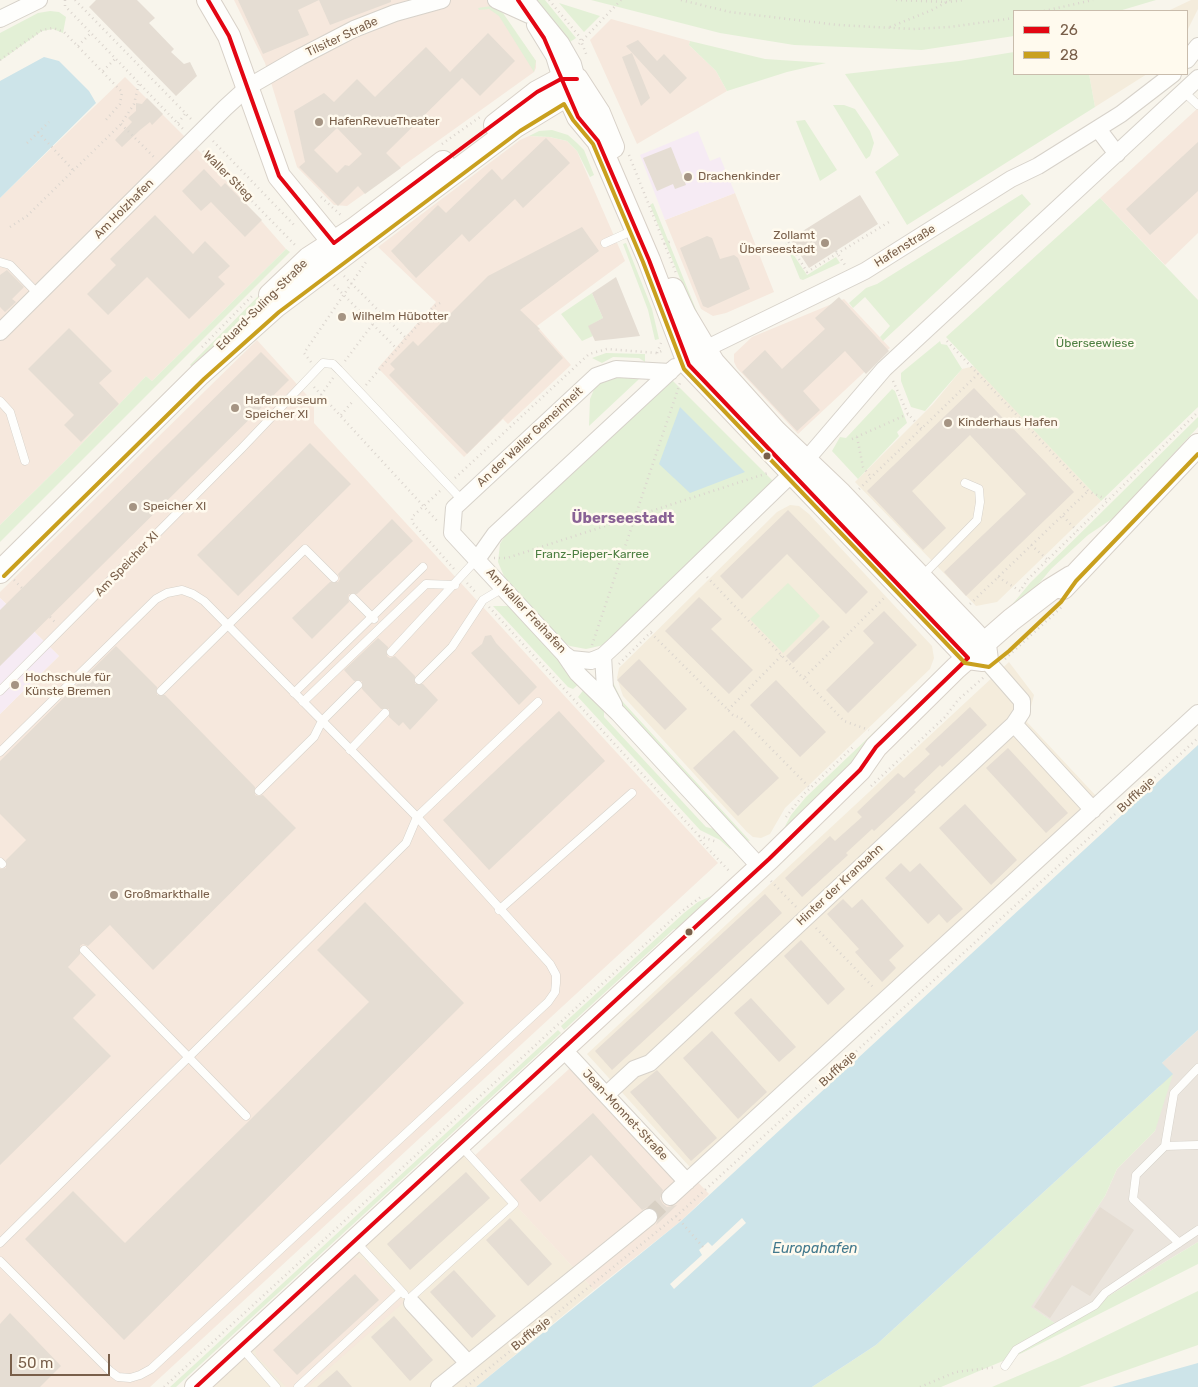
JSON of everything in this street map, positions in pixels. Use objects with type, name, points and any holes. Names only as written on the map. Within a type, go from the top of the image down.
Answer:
[{"type":"street","points":[[0,18],[39,0]]},
{"type":"street","points":[[208,0],[229,36],[279,176],[326,257]]},
{"type":"street","name":"Tilsiter Straße","points":[[248,87],[300,57],[354,30],[396,13],[442,0]]},
{"type":"street","points":[[496,0],[528,8]]},
{"type":"street","points":[[518,0],[528,8],[551,50],[568,84],[578,117],[598,141],[685,315],[685,366],[713,362],[776,432],[789,469],[833,514],[983,658]]},
{"type":"street","points":[[1188,59],[1198,46]]},
{"type":"street","name":"Hafenstraße","points":[[685,366],[800,302],[865,271],[1011,179],[1038,166],[1131,108],[1172,75]]},
{"type":"street","points":[[618,714],[606,688],[597,658],[789,469],[884,369],[1198,78]]},
{"type":"street","name":"Eduard-Suling-Straße","points":[[8,576],[200,374],[275,307],[326,257],[516,126],[568,84]]},
{"type":"street","name":"Am Holzhafen","points":[[0,332],[248,87]]},
{"type":"street","points":[[1098,129],[1117,154]]},
{"type":"street","name":"An der Waller Gemeinheit","points":[[478,558],[452,533],[454,508],[462,500],[596,376],[616,369],[685,366]]},
{"type":"street","name":"Am Waller Freihafen","points":[[597,658],[571,659],[564,654],[478,558],[495,534],[685,366]]},
{"type":"street","points":[[196,1387],[761,868],[860,770],[886,752],[983,658],[1056,598],[1072,577],[1198,445]]},
{"type":"street","points":[[789,469],[847,501],[920,578],[983,658]]},
{"type":"street","points":[[564,654],[577,673],[618,714],[761,868]]},
{"type":"street","name":"Hinter der Kranbahn","points":[[606,1095],[634,1069],[650,1063],[805,916],[1014,724],[1022,712],[1022,702],[983,658]]},
{"type":"street","name":"Buffkaje","points":[[670,1197],[1198,714]]},
{"type":"street","points":[[1014,724],[1093,810]]},
{"type":"street","name":"Jean-Monnet-Straße","points":[[563,1049],[688,1182]]},
{"type":"street","name":"Buffkaje","points":[[439,1387],[649,1217]]},
{"type":"street","points":[[407,1298],[468,1363]]},
{"type":"lane","points":[[1184,92],[1198,105]]},
{"type":"lane","points":[[604,243],[641,227]]},
{"type":"lane","points":[[0,262],[10,265],[38,294]]},
{"type":"lane","name":"Am Speicher XI","points":[[0,691],[242,448],[323,362],[333,364],[339,370]]},
{"type":"lane","points":[[339,370],[462,500]]},
{"type":"lane","points":[[0,401],[10,412],[25,461]]},
{"type":"lane","points":[[920,578],[977,520],[980,502],[979,489],[965,483]]},
{"type":"lane","points":[[160,691],[305,549],[334,578]]},
{"type":"lane","points":[[391,652],[455,586],[478,558]]},
{"type":"lane","points":[[294,693],[423,567]]},
{"type":"lane","points":[[303,702],[426,584],[455,586]]},
{"type":"lane","points":[[419,680],[452,647],[482,600],[503,588]]},
{"type":"lane","points":[[0,752],[156,599],[167,593],[182,590],[193,594],[204,601],[417,817],[550,964],[556,975],[555,992],[548,1002],[150,1369],[130,1378],[118,1377],[0,1261]]},
{"type":"lane","points":[[353,598],[381,626]]},
{"type":"lane","points":[[259,791],[314,737],[322,721],[358,685]]},
{"type":"lane","points":[[0,1244],[406,843],[417,817],[538,702]]},
{"type":"lane","points":[[350,750],[386,713]]},
{"type":"lane","points":[[500,910],[632,793]]},
{"type":"lane","points":[[84,950],[246,1116]]},
{"type":"lane","points":[[1179,1243],[1133,1199],[1136,1175],[1165,1146],[1174,1093],[1198,1068]]},
{"type":"lane","points":[[298,1387],[407,1298],[514,1204],[460,1144]]},
{"type":"lane","points":[[1165,1146],[1198,1145]]},
{"type":"lane","points":[[1005,1366],[1016,1350],[1095,1305],[1105,1293],[1198,1230]]},
{"type":"lane","points":[[354,1241],[407,1298]]},
{"type":"lane","points":[[240,1347],[276,1387]]},
{"type":"lane","points":[[130,1378],[132,1387]]},
{"type":"path","name":"Waller Stieg","points":[[65,0],[64,6],[178,122],[198,135],[326,257],[406,338]]},
{"type":"path","name":"Waller Stieg","points":[[75,0],[186,114],[198,135],[326,257],[344,295],[396,349]]},
{"type":"path","points":[[549,0],[582,41],[621,0]]},
{"type":"path","points":[[681,0],[692,4],[783,19],[888,28],[950,27],[1013,18]]},
{"type":"path","points":[[692,4],[694,0]]},
{"type":"path","points":[[896,0],[965,0]]},
{"type":"path","points":[[1048,10],[1093,0]]},
{"type":"path","points":[[888,28],[932,10],[948,1]]},
{"type":"path","points":[[0,60],[42,30],[53,28],[64,32],[122,92],[120,104],[104,122]]},
{"type":"path","points":[[78,46],[90,33]]},
{"type":"path","points":[[103,71],[116,58]]},
{"type":"path","points":[[10,227],[27,216],[120,124],[134,104],[139,83]]},
{"type":"path","points":[[178,122],[186,114]]},
{"type":"path","points":[[27,143],[49,122]]},
{"type":"path","points":[[120,124],[166,168]]},
{"type":"path","points":[[38,132],[73,170]]},
{"type":"path","points":[[633,165],[662,245],[676,274]]},
{"type":"path","points":[[319,195],[342,215]]},
{"type":"path","points":[[776,234],[788,240],[808,272],[837,252],[889,222]]},
{"type":"path","points":[[662,245],[671,241]]},
{"type":"path","points":[[837,252],[841,259]]},
{"type":"path","points":[[304,353],[367,259]]},
{"type":"path","points":[[340,416],[433,307],[440,303]]},
{"type":"path","points":[[381,313],[321,395],[423,506],[589,354],[607,349],[657,353]]},
{"type":"path","points":[[947,341],[1088,491],[1108,500]]},
{"type":"path","points":[[597,658],[593,638],[685,366]]},
{"type":"path","points":[[884,369],[896,385],[908,414],[922,428]]},
{"type":"path","points":[[847,501],[978,374]]},
{"type":"path","points":[[1016,597],[1028,579],[1198,412]]},
{"type":"path","points":[[852,438],[908,414]]},
{"type":"path","points":[[856,437],[863,467],[871,477]]},
{"type":"path","points":[[478,558],[507,558],[635,516],[789,469]]},
{"type":"path","points":[[967,607],[1088,491]]},
{"type":"path","points":[[1062,515],[1077,531]]},
{"type":"path","points":[[1032,545],[1048,560]]},
{"type":"path","points":[[8,576],[22,588]]},
{"type":"path","points":[[707,577],[844,721],[870,731],[864,737]]},
{"type":"path","points":[[998,577],[1020,591]]},
{"type":"path","points":[[805,678],[888,594]]},
{"type":"path","points":[[50,617],[55,622]]},
{"type":"path","points":[[650,633],[728,710],[741,718],[810,788]]},
{"type":"path","points":[[946,717],[983,658],[1013,652]]},
{"type":"path","points":[[728,710],[782,655]]},
{"type":"path","points":[[570,697],[699,836],[732,875]]},
{"type":"path","name":"Buffkaje","points":[[466,1387],[676,1216],[1198,738]]},
{"type":"path","points":[[782,824],[789,812],[810,788],[857,743]]},
{"type":"path","points":[[727,879],[732,875],[761,868],[886,1001]]},
{"type":"path","points":[[164,1387],[677,915],[704,895]]},
{"type":"path","points":[[676,1216],[703,1247]]},
{"type":"path","points":[[920,1387],[956,1372],[1005,1366]]},
{"type":"shaded area","points":[[234,0],[492,0],[536,61],[536,68],[534,72],[347,206],[334,205],[297,167],[265,63]]},
{"type":"shaded area","points":[[1191,0],[1198,0],[1198,9],[1188,29],[1188,10],[1170,10]]},
{"type":"shaded area","points":[[611,19],[690,41],[689,45],[716,71],[727,91],[637,144],[590,40]]},
{"type":"shaded area","points":[[1089,75],[1145,75],[1095,107]]},
{"type":"shaded area","points":[[125,77],[206,158],[286,249],[152,381],[146,376],[70,456],[0,525],[0,198]]},
{"type":"shaded area","points":[[1198,108],[1198,233],[1165,265],[1100,198]]},
{"type":"shaded area","name":"Drachenkinder","points":[[698,131],[710,161],[720,157],[735,193],[665,220],[640,155]]},
{"type":"shaded area","points":[[529,136],[550,137],[567,141],[577,151],[625,261],[537,326],[571,365],[508,424],[503,419],[464,457],[378,368],[436,302],[378,247],[520,140]]},
{"type":"shaded area","points":[[735,193],[774,292],[726,313],[713,316],[701,309],[665,220]]},
{"type":"shaded area","points":[[844,299],[890,348],[798,434],[737,368],[734,362],[734,354],[752,337]]},
{"type":"shaded area","points":[[257,340],[314,403],[314,423],[718,863],[150,1387],[0,1387],[0,714],[59,656],[0,598],[0,592]]},
{"type":"shaded area","points":[[975,366],[1101,501],[997,602],[976,606],[855,482],[933,404],[962,369]]},
{"type":"shaded area","points":[[790,505],[799,506],[809,514],[932,646],[934,658],[930,669],[785,808],[770,834],[761,838],[753,837],[747,832],[623,696],[617,678],[619,668],[777,512]]},
{"type":"shaded area","name":"Hochschule für Künste Bremen","points":[[0,598],[59,656],[0,714]]},
{"type":"shaded area","points":[[1009,662],[1034,695],[1027,722],[1097,797],[699,1177],[587,1054]]},
{"type":"shaded area","points":[[1198,1030],[1198,1242],[1059,1326],[1030,1307],[1105,1196],[1117,1169],[1155,1131],[1162,1063]]},
{"type":"shaded area","points":[[581,1058],[709,1194],[681,1221],[594,1290],[472,1158]]},
{"type":"shaded area","points":[[458,1142],[594,1290],[476,1387],[192,1387]]},
{"type":"shaded area","points":[[352,1256],[364,1260],[404,1302],[308,1387],[286,1387],[256,1355],[255,1345]]},
{"type":"green space","points":[[533,0],[545,0],[576,38],[567,44]]},
{"type":"green space","points":[[591,0],[1156,0],[1122,10],[1013,10],[1013,36],[922,50],[794,45],[720,33]]},
{"type":"green space","points":[[559,3],[600,16],[584,32]]},
{"type":"green space","points":[[491,6],[503,13],[536,61],[534,72],[499,16],[489,9],[479,10],[478,8]]},
{"type":"green space","points":[[59,12],[66,17],[63,33],[53,29],[42,31],[0,61],[0,33],[38,13]]},
{"type":"green space","points":[[690,41],[765,59],[826,63],[787,72],[727,91],[716,71],[689,45]]},
{"type":"green space","points":[[1013,52],[1013,75],[1089,75],[1095,107],[907,225],[875,172],[899,155],[845,74],[959,61]]},
{"type":"green space","points":[[833,105],[844,105],[855,109],[870,131],[874,143],[870,156],[866,159]]},
{"type":"green space","points":[[805,120],[837,170],[820,181],[796,121]]},
{"type":"green space","points":[[552,130],[568,135],[584,150],[594,175],[590,177],[577,151],[567,141],[550,137],[529,136],[539,131]]},
{"type":"green space","points":[[1022,194],[1031,204],[883,341],[880,337],[890,326],[865,297],[853,308],[849,303],[866,288],[877,284]]},
{"type":"green space","name":"Überseewiese","points":[[1100,198],[1198,300],[1198,407],[1101,501],[946,337]]},
{"type":"green space","points":[[653,203],[697,312],[694,313],[650,205]]},
{"type":"green space","points":[[785,242],[807,275],[836,257],[840,263],[803,280],[800,279]]},
{"type":"green space","points":[[626,243],[652,309],[659,339],[655,340],[648,310],[623,244]]},
{"type":"green space","points":[[286,249],[290,252],[0,542],[0,525],[70,456],[146,376],[152,381]]},
{"type":"green space","points":[[295,259],[298,262],[193,368],[190,365]]},
{"type":"green space","points":[[592,293],[603,318],[589,326],[593,336],[582,341],[561,314]]},
{"type":"green space","points":[[940,341],[941,344],[947,345],[962,369],[925,411],[911,407],[901,381],[901,373]]},
{"type":"green space","points":[[606,353],[645,354],[645,362],[639,358],[613,357],[602,363],[592,358]]},
{"type":"green space","points":[[642,376],[589,426],[590,399],[595,387],[607,377]]},
{"type":"green space","name":"Franz-Pieper-Karree","points":[[672,380],[773,481],[604,645],[586,649],[570,646],[560,640],[506,581],[498,562],[500,544],[509,529]]},
{"type":"green space","points":[[892,389],[895,391],[907,423],[897,432],[899,436],[858,479],[832,451],[840,437],[846,438]]},
{"type":"green space","points":[[1198,417],[1198,427],[1165,463],[1164,472],[1124,511],[1088,535],[1051,569],[1027,598],[1005,613],[1030,583]]},
{"type":"green space","points":[[788,583],[820,616],[783,653],[750,619]]},
{"type":"green space","points":[[493,606],[510,606],[580,683],[573,689],[568,687]]},
{"type":"green space","points":[[937,672],[844,776],[837,776],[806,807],[805,815],[782,832],[791,815],[806,797]]},
{"type":"green space","points":[[611,678],[622,701],[750,841],[746,840],[619,704]]},
{"type":"green space","points":[[585,688],[604,709],[604,717],[706,827],[714,829],[732,848],[730,849],[720,840],[700,830],[578,697]]},
{"type":"green space","points":[[718,893],[683,928],[674,929],[564,1030],[561,1026],[684,913],[698,902]]},
{"type":"green space","points":[[558,1030],[561,1033],[176,1387],[170,1387]]},
{"type":"green space","points":[[1173,1074],[1155,1131],[1117,1169],[1105,1196],[1031,1307],[1059,1326],[1198,1242],[1198,1264],[1022,1353],[941,1387],[812,1387],[876,1345]]},
{"type":"green space","points":[[1198,1291],[1198,1345],[1079,1387],[992,1387],[1060,1358]]},
{"type":"water","points":[[44,57],[59,61],[89,91],[96,103],[0,198],[0,81]]},
{"type":"water","points":[[680,407],[745,472],[690,493],[659,464]]},
{"type":"water","name":"Europahafen","points":[[1198,745],[1198,1030],[1162,1063],[1173,1074],[876,1345],[812,1387],[476,1387],[681,1221]]},
{"type":"water","points":[[1198,1363],[1198,1387],[1112,1387]]},
{"type":"pier","points":[[742,1218],[746,1223],[674,1289],[670,1284],[702,1255],[699,1250],[708,1242],[712,1246]]},
{"type":"building","points":[[96,0],[137,0],[155,18],[149,23],[174,49],[171,52],[184,64],[190,62],[197,76],[176,96],[89,7]]},
{"type":"building","points":[[238,0],[319,0],[298,10],[309,35],[263,54]]},
{"type":"building","points":[[319,0],[391,0],[391,2],[330,25]]},
{"type":"building","points":[[488,33],[515,61],[480,96],[462,78],[386,153],[401,168],[365,194],[358,186],[338,206],[299,167],[305,162],[294,111],[324,93],[334,102],[357,79],[375,97],[426,47],[450,72]],"holes":[[[337,128],[362,154],[349,166],[345,165],[337,173],[314,150]]]},
{"type":"building","points":[[638,40],[657,61],[664,54],[687,78],[670,94],[626,46]]},
{"type":"building","points":[[632,53],[650,98],[641,106],[622,57]]},
{"type":"building","points":[[147,98],[163,114],[152,125],[150,122],[140,130],[122,147],[115,140],[132,122],[128,118],[136,111],[136,103],[142,104]]},
{"type":"building","points":[[546,138],[570,163],[523,208],[515,199],[469,242],[462,234],[416,278],[391,251],[438,205],[446,213],[492,169],[502,180]]},
{"type":"building","points":[[1198,142],[1198,191],[1150,235],[1126,209]]},
{"type":"building","points":[[671,147],[686,185],[675,189],[673,184],[657,191],[643,158]]},
{"type":"building","points":[[204,169],[221,187],[225,183],[262,220],[245,237],[211,202],[201,211],[182,191]]},
{"type":"building","points":[[860,195],[878,224],[809,268],[790,239]]},
{"type":"building","points":[[155,215],[193,254],[205,241],[230,266],[218,277],[225,284],[189,319],[147,277],[108,315],[87,294],[116,265],[110,259]]},
{"type":"building","points":[[582,227],[599,251],[520,310],[540,329],[538,330],[563,358],[467,454],[389,375],[395,369],[390,364],[413,341],[418,346],[488,276]]},
{"type":"building","points":[[707,236],[712,238],[720,259],[734,255],[738,258],[750,289],[708,308],[703,306],[680,248]]},
{"type":"building","points":[[7,270],[24,287],[12,299],[16,302],[5,312],[0,307],[0,275]]},
{"type":"building","points":[[616,277],[640,336],[595,341],[588,326],[603,318],[592,293]]},
{"type":"building","points":[[839,297],[889,351],[866,374],[845,351],[803,391],[820,410],[797,431],[742,372],[765,350],[782,369],[825,329],[815,318]]},
{"type":"building","points":[[69,328],[112,371],[99,383],[119,404],[81,442],[64,425],[74,415],[28,369]]},
{"type":"building","name":"Speicher XI","points":[[261,352],[289,380],[0,666],[0,610]]},
{"type":"building","points":[[974,388],[1074,492],[966,596],[944,572],[1026,494],[970,435],[912,491],[946,528],[923,550],[867,491]]},
{"type":"building","points":[[310,443],[351,484],[238,596],[197,555]]},
{"type":"building","points":[[788,510],[868,592],[846,614],[787,554],[742,599],[720,576]]},
{"type":"building","points":[[392,519],[413,541],[357,594],[349,594],[349,602],[312,639],[292,618],[330,582],[338,582],[340,579],[338,574]]},
{"type":"building","points":[[699,597],[722,619],[711,629],[753,670],[729,694],[665,631]]},
{"type":"building","points":[[884,611],[917,645],[848,713],[826,690],[874,643],[863,631]]},
{"type":"building","points":[[823,620],[830,627],[793,663],[786,656]]},
{"type":"building","points":[[491,635],[496,643],[537,687],[519,705],[471,653],[482,644],[485,636]]},
{"type":"building","points":[[378,638],[388,647],[387,656],[390,658],[395,656],[415,676],[415,684],[423,684],[438,700],[410,730],[403,722],[399,726],[389,717],[389,709],[381,709],[362,689],[362,681],[354,681],[344,670]]},
{"type":"building","name":"Großmarkthalle","points":[[116,646],[157,687],[157,695],[165,695],[255,787],[255,795],[263,795],[296,828],[153,970],[110,925],[88,946],[83,944],[80,946],[80,954],[68,967],[96,995],[73,1018],[111,1056],[0,1165],[0,869],[6,868],[6,860],[26,840],[0,814],[0,761]]},
{"type":"building","points":[[639,659],[687,709],[665,730],[617,680]]},
{"type":"building","points":[[776,680],[826,732],[800,757],[750,705]]},
{"type":"building","points":[[970,707],[987,725],[942,767],[940,765],[914,790],[916,792],[874,831],[872,829],[846,853],[848,855],[802,897],[785,878],[830,836],[835,841],[862,817],[857,812],[898,773],[904,778],[930,754],[925,749]]},
{"type":"building","points":[[559,711],[605,761],[489,870],[443,820]]},
{"type":"building","points":[[734,730],[779,778],[738,816],[693,768]]},
{"type":"building","points":[[1008,748],[1068,813],[1046,833],[986,768]]},
{"type":"building","points":[[965,804],[1017,860],[991,885],[939,828]]},
{"type":"building","points":[[901,863],[910,872],[920,863],[963,909],[947,923],[939,914],[928,924],[885,878]]},
{"type":"building","points":[[765,894],[782,913],[612,1070],[595,1051]]},
{"type":"building","points":[[843,899],[852,908],[862,899],[904,946],[889,960],[896,968],[882,982],[855,952],[859,949],[827,914]]},
{"type":"building","points":[[365,902],[464,1003],[124,1340],[25,1239],[73,1191],[125,1243],[250,1120],[369,1002],[317,950]]},
{"type":"building","points":[[801,940],[845,989],[828,1005],[784,956]]},
{"type":"building","points":[[751,998],[796,1047],[779,1062],[734,1013]]},
{"type":"building","points":[[712,1031],[767,1092],[738,1119],[683,1058]]},
{"type":"building","points":[[657,1070],[717,1138],[691,1161],[630,1092]]},
{"type":"building","points":[[593,1113],[663,1190],[660,1199],[663,1204],[667,1207],[677,1205],[656,1225],[659,1216],[656,1210],[648,1207],[642,1210],[591,1155],[540,1202],[520,1180]]},
{"type":"building","points":[[466,1172],[490,1198],[410,1270],[387,1244]]},
{"type":"building","points":[[1100,1207],[1134,1230],[1090,1296],[1072,1285],[1050,1318],[1034,1307]]},
{"type":"building","points":[[510,1218],[552,1264],[528,1286],[486,1240]]},
{"type":"building","points":[[454,1270],[496,1316],[472,1338],[430,1292]]},
{"type":"building","points":[[355,1274],[379,1300],[297,1375],[273,1350]]},
{"type":"building","points":[[10,1313],[61,1366],[40,1387],[0,1387],[0,1324]]},
{"type":"building","points":[[394,1316],[433,1360],[410,1381],[371,1337]]},
{"type":"building","points":[[337,1370],[352,1387],[317,1387]]},
{"type":"tunnel","points":[[649,1217],[670,1197]]},
{"type":"transit line","name":"26","points":[[208,0],[229,36],[279,176],[334,243]]},
{"type":"transit line","name":"26","points":[[196,1387],[769,859],[860,770],[876,747],[968,658],[689,365],[649,260],[598,141],[578,117],[544,38],[518,0]]},
{"type":"transit line","name":"26","points":[[334,243],[537,92],[561,79],[577,79]]},
{"type":"transit line","name":"28","points":[[4,576],[204,379],[279,312],[520,131],[564,104],[573,120],[593,144],[643,262],[684,369],[965,663],[989,667],[1009,651],[1061,602],[1076,581],[1198,454]]},
{"type":"place","name":"HafenRevueTheater","points":[[319,122]]},
{"type":"place","name":"Drachenkinder","points":[[688,177]]},
{"type":"place","name":"Zollamt Überseestadt","points":[[825,243]]},
{"type":"place","name":"Wilhelm Hübotter","points":[[342,317]]},
{"type":"place","name":"Hafenmuseum Speicher XI","points":[[235,408]]},
{"type":"place","name":"Kinderhaus Hafen","points":[[948,423]]},
{"type":"place","name":"Speicher XI","points":[[133,507]]},
{"type":"place","name":"Hochschule für Künste Bremen","points":[[15,685]]},
{"type":"place","name":"Großmarkthalle","points":[[114,895]]},
{"type":"district","name":"Überseestadt","points":[[623,519]]}]
